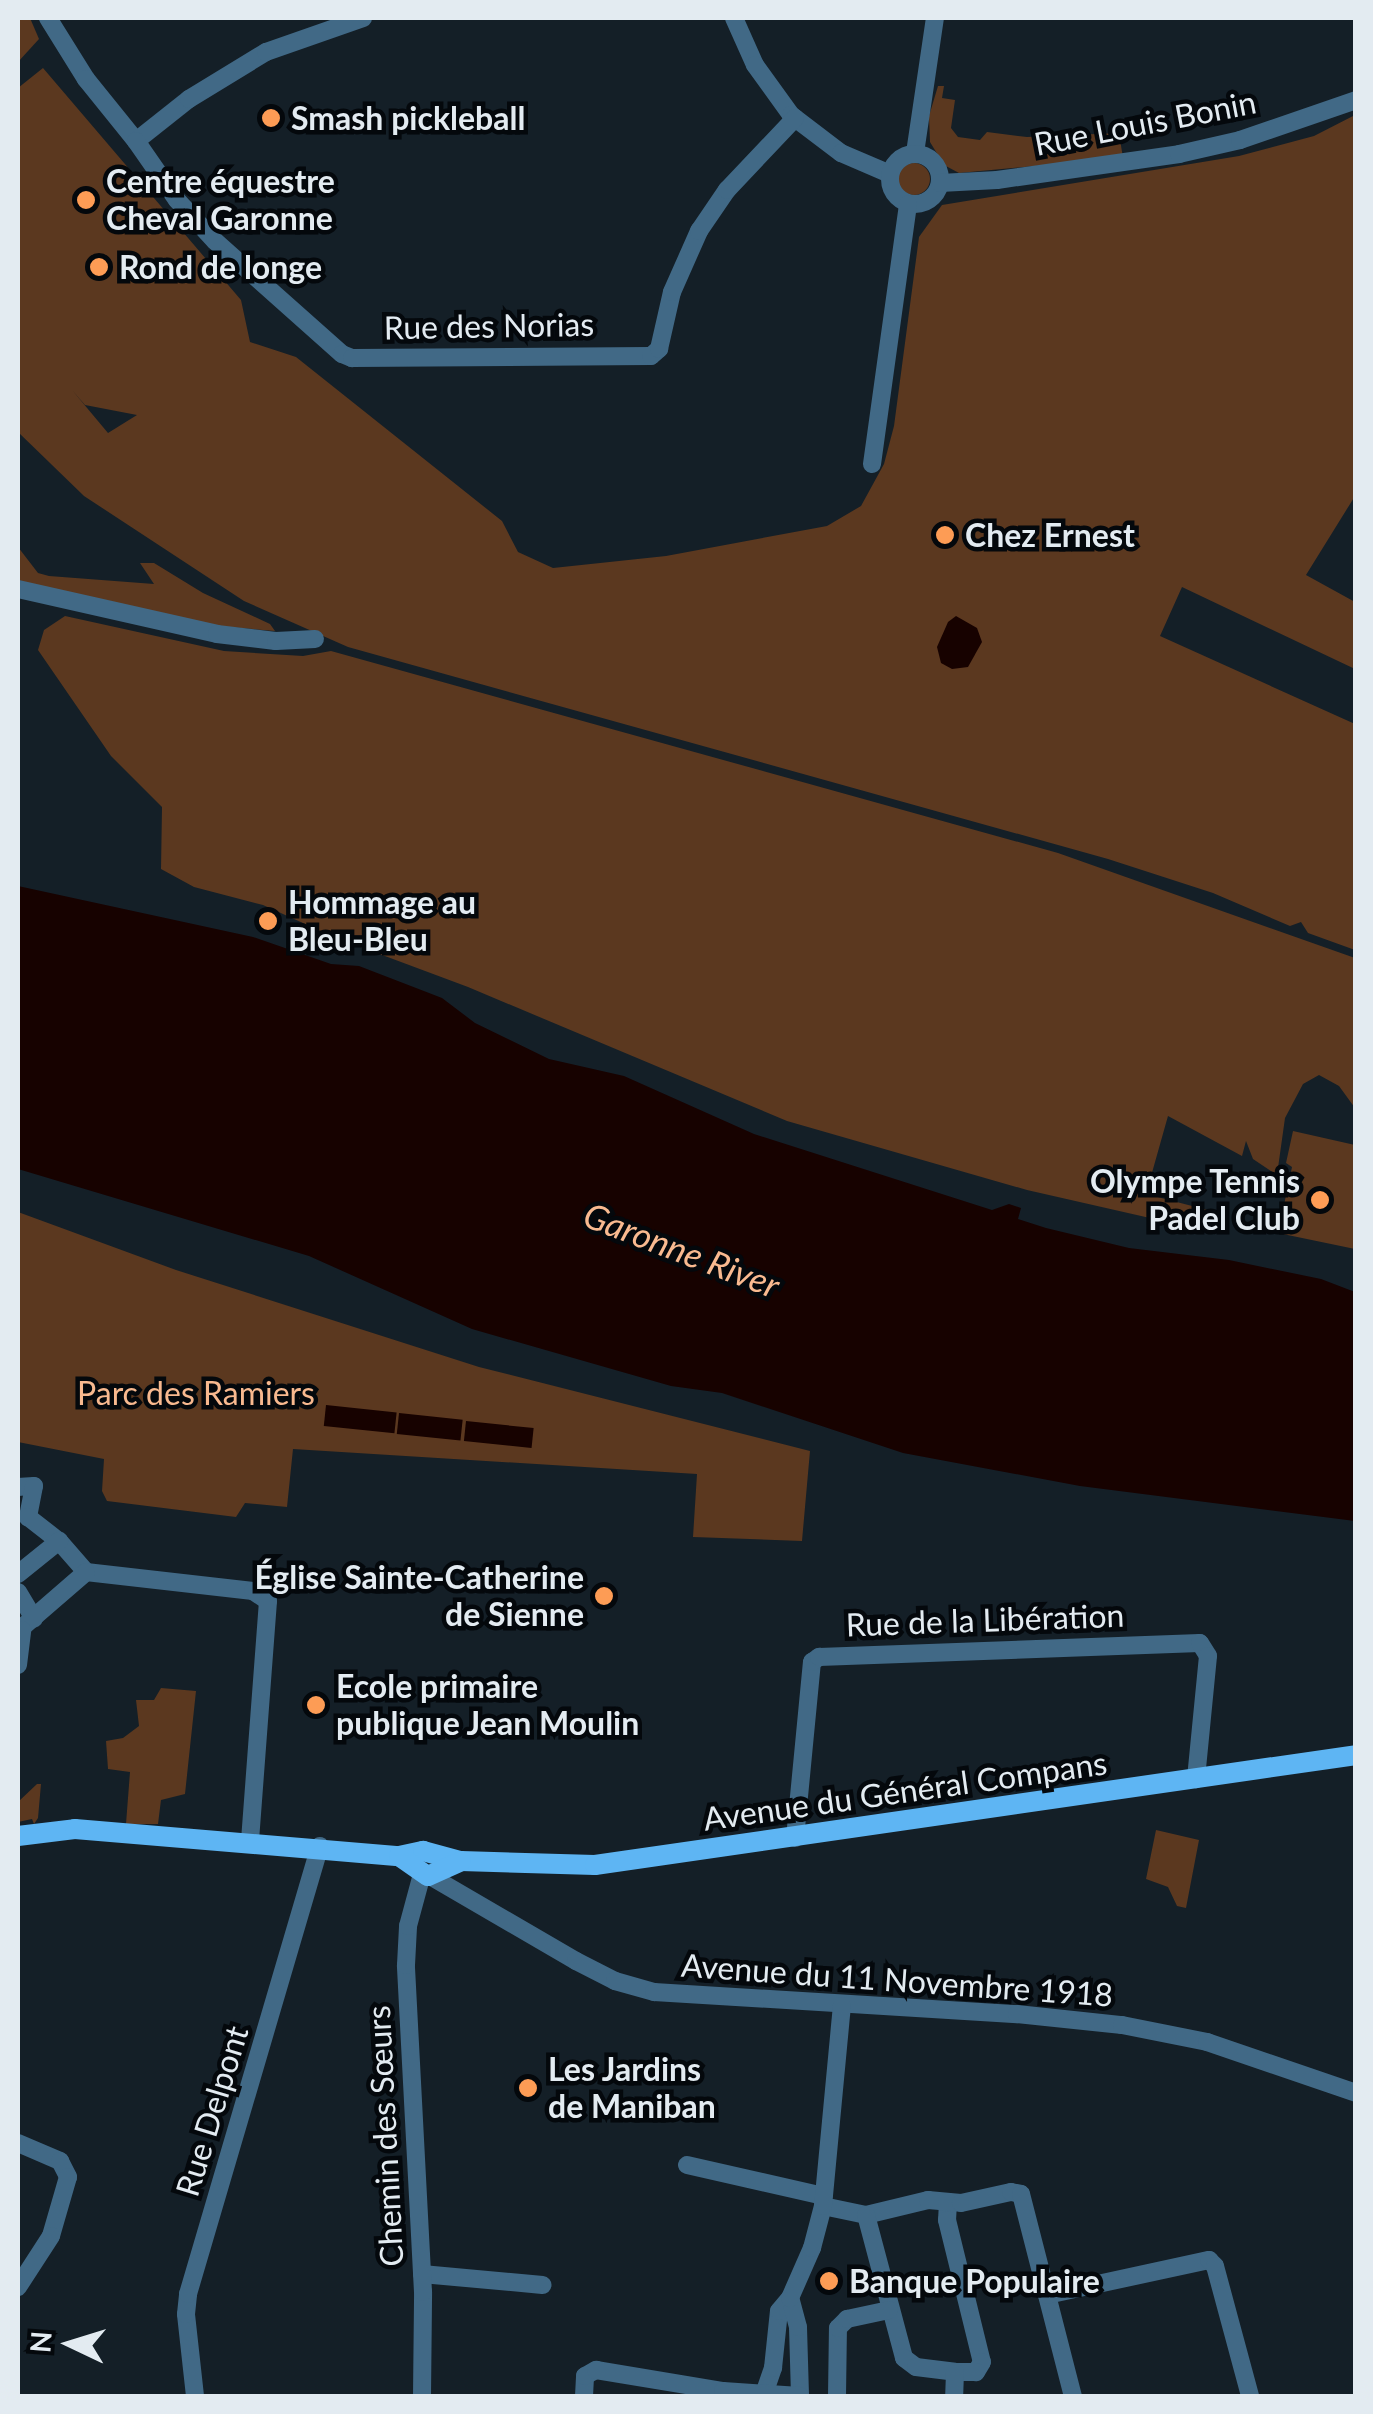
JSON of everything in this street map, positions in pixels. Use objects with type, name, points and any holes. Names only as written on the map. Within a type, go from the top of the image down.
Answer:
[{"type":"main road","name":"Avenue du Général Compans","points":[[18,1836],[75,1828],[320,1846],[432,1867],[595,1865],[1356,1755]]},
{"type":"street","points":[[48,18],[96,94],[136,141],[200,92],[266,52],[364,18]]},
{"type":"street","points":[[734,18],[755,65],[795,118],[841,153],[890,174]]},
{"type":"street","points":[[916,153],[935,18]]},
{"type":"street","name":"Rue Louis Bonin","points":[[940,183],[997,180],[1180,154],[1240,140],[1356,100]]},
{"type":"street","name":"Rue des Norias","points":[[136,141],[177,200],[215,241],[342,354],[352,358],[650,356],[659,349],[672,292],[699,231],[726,190],[795,118]]},
{"type":"street","points":[[916,153],[933,161],[940,183],[927,201],[908,204],[893,193],[890,174],[898,159],[916,153]]},
{"type":"street","points":[[872,464],[908,204]]},
{"type":"street","points":[[18,589],[217,634],[276,641],[315,639]]},
{"type":"street","points":[[26,1486],[26,1510],[86,1572],[253,1591],[265,1597],[270,1612],[250,1841]]},
{"type":"street","points":[[18,1536],[35,1522]]},
{"type":"street","points":[[18,1574],[59,1541]]},
{"type":"street","points":[[24,1626],[86,1572]]},
{"type":"street","points":[[18,1592],[24,1626],[18,1665]]},
{"type":"street","name":"Rue de la Libération","points":[[794,1838],[812,1662],[819,1657],[1200,1643],[1208,1656],[1196,1779]]},
{"type":"street","name":"Rue Delpont","points":[[195,2396],[186,2314],[188,2294],[320,1846]]},
{"type":"street","name":"Avenue du 11 Novembre 1918","points":[[432,1867],[500,1920],[628,1984],[691,1997],[1018,2014],[1122,2025],[1207,2042],[1356,2093]]},
{"type":"street","name":"Chemin des Sœurs","points":[[422,2396],[422,2274],[406,1965],[408,1926],[432,1867]]},
{"type":"street","points":[[764,2394],[773,2368],[779,2312],[790,2298],[812,2248],[823,2201],[842,2006]]},
{"type":"street","points":[[18,2143],[60,2161],[68,2177],[51,2236],[18,2286]]},
{"type":"street","points":[[687,2165],[866,2214],[928,2200],[948,2202],[1020,2194],[1073,2396]]},
{"type":"street","points":[[866,2214],[889,2310],[899,2343],[912,2366],[976,2372],[982,2362],[947,2220],[948,2202]]},
{"type":"street","points":[[1047,2296],[1209,2260],[1215,2266],[1250,2396]]},
{"type":"street","points":[[422,2274],[543,2285]]},
{"type":"street","points":[[584,2396],[585,2376],[596,2370],[687,2391],[800,2396],[798,2335],[790,2298]]},
{"type":"street","points":[[837,2396],[838,2328],[847,2319],[889,2310]]},
{"type":"street","points":[[778,2327],[798,2335]]},
{"type":"street","points":[[954,2396],[955,2372]]},
{"type":"green space","points":[[18,18],[30,18],[39,39],[18,62]]},
{"type":"green space","points":[[43,68],[241,300],[250,342],[296,357],[502,521],[518,552],[553,568],[666,556],[827,526],[861,506],[884,464],[894,426],[919,237],[942,205],[1239,156],[1314,136],[1355,115],[1355,496],[1306,575],[1355,602],[1355,669],[1182,587],[1160,636],[1355,724],[1355,950],[1308,933],[1301,922],[1290,926],[1213,893],[1108,859],[348,647],[244,601],[84,496],[18,432],[18,88]],"holes":[[[72,390],[85,405],[137,415],[108,433]]]},
{"type":"green space","points":[[938,86],[944,86],[942,98],[955,100],[951,128],[958,137],[980,140],[987,132],[1027,137],[1119,133],[1123,158],[959,173],[944,165],[930,142],[929,116]]},
{"type":"green space","points":[[914,163],[925,168],[930,179],[925,190],[914,195],[903,190],[898,179],[903,168]]},
{"type":"green space","points":[[18,547],[38,573],[49,576],[154,584],[140,563],[154,563],[203,593],[270,624],[275,631],[217,626],[18,582]]},
{"type":"green space","points":[[65,616],[224,651],[303,656],[331,651],[1058,853],[1355,958],[1355,1108],[1339,1086],[1319,1075],[1303,1084],[1285,1118],[1277,1175],[1253,1159],[1246,1141],[1242,1156],[1168,1116],[1146,1194],[1219,1213],[1185,1226],[1027,1190],[787,1121],[468,987],[334,937],[263,905],[194,887],[161,869],[162,807],[111,756],[38,650],[44,630]]},
{"type":"green space","name":"Olympe Tennis Padel Club","points":[[1293,1131],[1355,1145],[1355,1249],[1278,1233],[1292,1167],[1286,1163]]},
{"type":"green space","name":"Parc des Ramiers","points":[[18,1212],[176,1270],[479,1367],[810,1451],[802,1541],[693,1537],[697,1474],[293,1449],[287,1507],[245,1503],[236,1517],[107,1501],[102,1491],[104,1459],[18,1442]]},
{"type":"green space","points":[[161,1688],[196,1691],[185,1794],[161,1800],[158,1824],[126,1824],[130,1772],[108,1769],[106,1741],[123,1738],[139,1726],[136,1700],[154,1700]]},
{"type":"green space","points":[[41,1784],[38,1818],[34,1824],[32,1819],[18,1822],[18,1802]]},
{"type":"green space","points":[[1156,1830],[1199,1840],[1186,1908],[1177,1906],[1168,1887],[1146,1879]]},
{"type":"water","points":[[956,616],[977,628],[982,642],[968,667],[952,669],[941,663],[937,647],[948,622]]},
{"type":"water","name":"Garonne River","points":[[18,886],[253,937],[331,964],[359,966],[442,998],[475,1023],[549,1059],[624,1076],[754,1134],[992,1210],[1009,1204],[1021,1208],[1018,1219],[1046,1228],[1129,1248],[1229,1260],[1321,1279],[1355,1292],[1355,1521],[1080,1486],[903,1453],[722,1393],[671,1386],[472,1329],[309,1256],[18,1169]]},
{"type":"water","points":[[326,1405],[397,1412],[394,1433],[324,1426]]},
{"type":"water","points":[[399,1413],[463,1420],[460,1441],[397,1434]]},
{"type":"water","points":[[466,1421],[534,1428],[532,1448],[464,1441]]},
{"type":"place","name":"Smash pickleball","points":[[271,118]]},
{"type":"place","name":"Centre équestre Cheval Garonne","points":[[86,200]]},
{"type":"place","name":"Rond de longe","points":[[99,267]]},
{"type":"place","name":"Chez Ernest","points":[[945,535]]},
{"type":"place","name":"Hommage au Bleu-Bleu","points":[[268,921]]},
{"type":"place","name":"Olympe Tennis Padel Club","points":[[1320,1200]]},
{"type":"place","name":"Église Sainte-Catherine de Sienne","points":[[604,1596]]},
{"type":"place","name":"Ecole primaire publique Jean Moulin","points":[[316,1705]]},
{"type":"place","name":"Les Jardins de Maniban","points":[[528,2088]]},
{"type":"place","name":"Banque Populaire","points":[[829,2281]]}]
